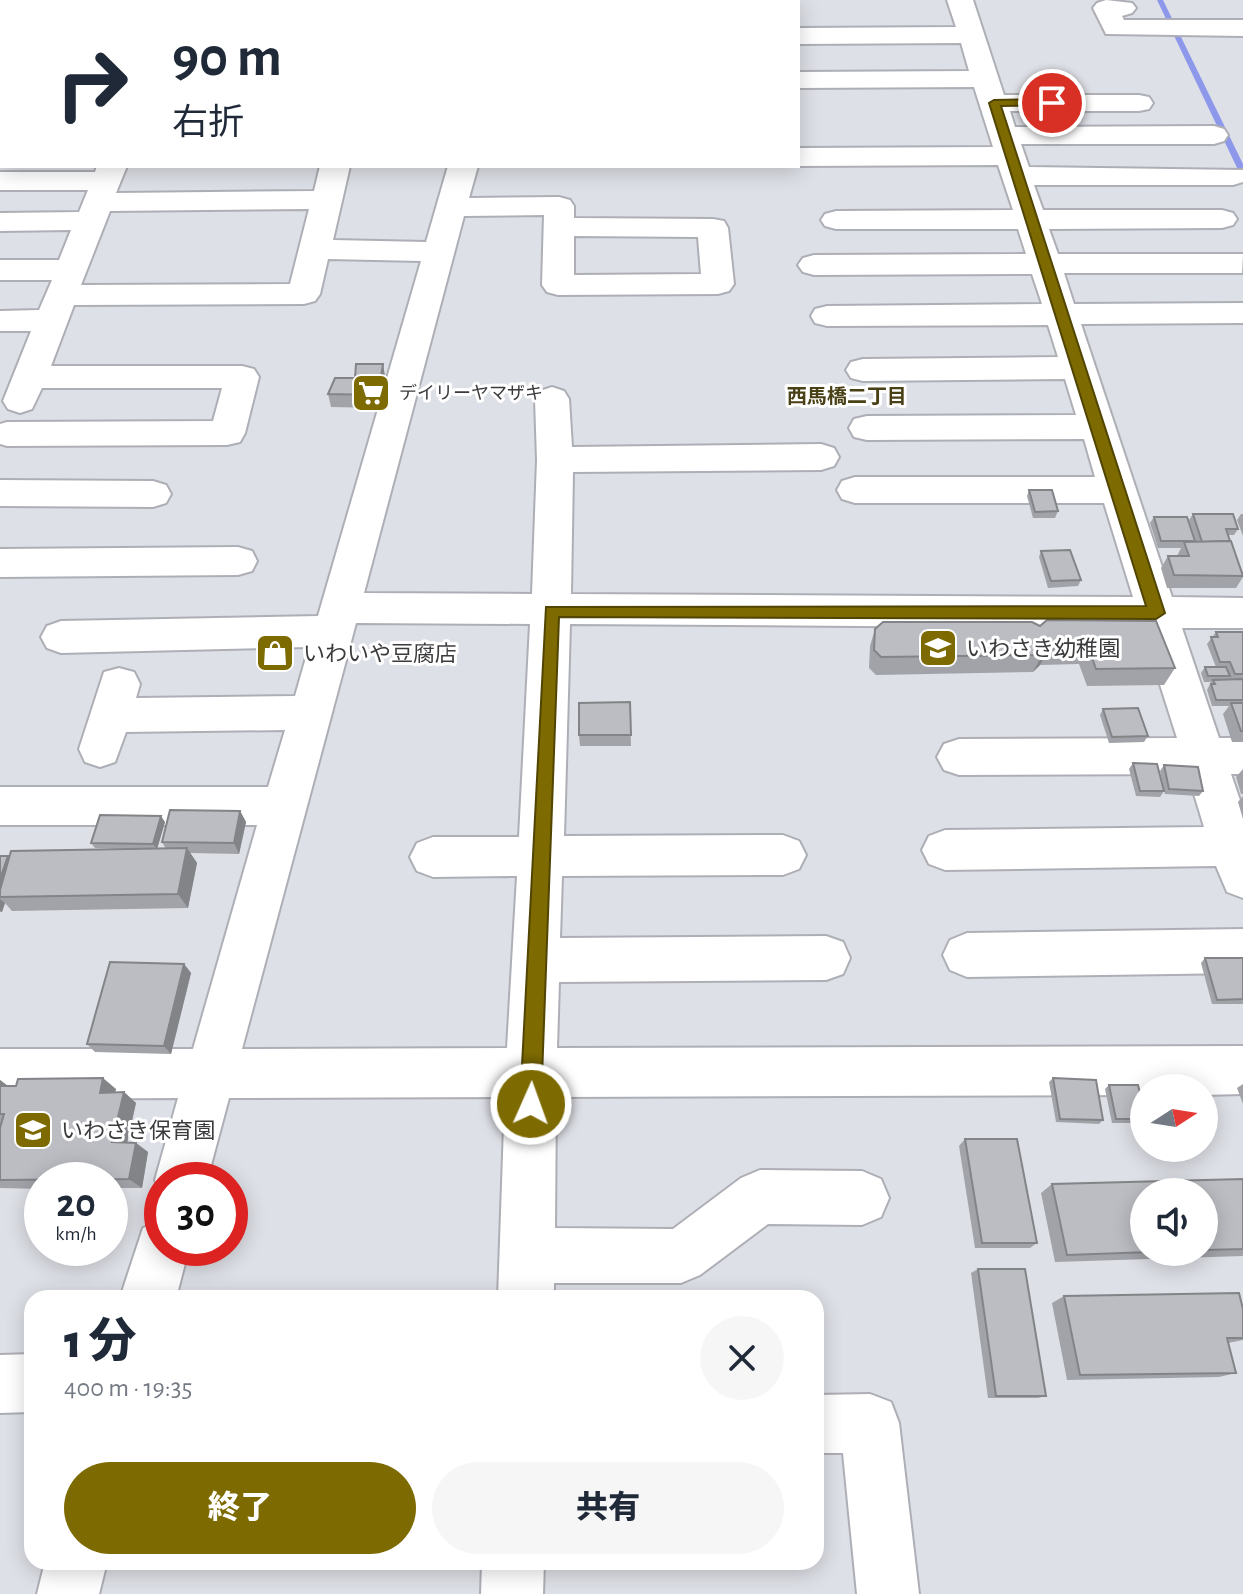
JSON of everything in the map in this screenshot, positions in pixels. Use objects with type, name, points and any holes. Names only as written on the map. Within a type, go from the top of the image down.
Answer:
[{"type":"street","points":[[945,850],[1238,862],[1223,756],[1156,613],[960,0]]},
{"type":"street","points":[[1123,8],[1106,8],[1115,28],[1241,12]]},
{"type":"street","points":[[800,36],[971,35]]},
{"type":"street","points":[[800,80],[1139,103]]},
{"type":"street","points":[[1011,156],[1214,135]]},
{"type":"street","points":[[800,157],[1011,156],[1233,176]]},
{"type":"street","points":[[0,270],[62,295],[304,294],[335,168]]},
{"type":"street","points":[[186,1162],[462,168]]},
{"type":"street","points":[[0,181],[102,192],[327,200]]},
{"type":"street","points":[[0,222],[102,192]]},
{"type":"street","points":[[29,377],[242,377],[227,433],[2,446],[29,377],[62,295],[102,192]]},
{"type":"street","points":[[452,207],[559,206],[558,285],[718,284],[713,228],[560,227]]},
{"type":"street","points":[[836,220],[1222,219]]},
{"type":"street","points":[[314,249],[440,252]]},
{"type":"street","points":[[814,265],[1242,263]]},
{"type":"street","points":[[0,321],[62,295]]},
{"type":"street","points":[[827,316],[1243,313]]},
{"type":"street","points":[[863,370],[1078,368]]},
{"type":"street","points":[[552,399],[555,460],[551,611],[531,1073],[527,1276],[681,1256],[760,1197],[862,1198]]},
{"type":"street","points":[[867,428],[1097,427]]},
{"type":"street","points":[[555,460],[821,457]]},
{"type":"street","points":[[855,490],[1117,490]]},
{"type":"street","points":[[0,493],[153,494]]},
{"type":"street","points":[[0,563],[238,561]]},
{"type":"street","points":[[61,637],[551,611],[1243,613]]},
{"type":"street","points":[[110,716],[312,713]]},
{"type":"street","points":[[959,757],[1223,756]]},
{"type":"street","points":[[0,806],[286,806]]},
{"type":"street","points":[[433,857],[783,855]]},
{"type":"street","points":[[967,955],[1243,951]]},
{"type":"street","points":[[536,960],[826,958]]},
{"type":"street","points":[[0,1074],[1243,1070]]},
{"type":"street","points":[[150,1290],[157,1266]]},
{"type":"street","points":[[0,1384],[24,1383]]},
{"type":"street","points":[[824,1424],[870,1423],[888,1594]]},
{"type":"street","points":[[68,1594],[74,1570]]},
{"type":"street","points":[[512,1594],[513,1570]]},
{"type":"building","points":[[356,364],[383,364],[378,395],[328,394],[335,378],[355,378]]},
{"type":"building","points":[[1029,490],[1052,490],[1058,511],[1035,512]]},
{"type":"building","points":[[1193,514],[1233,514],[1238,529],[1226,529],[1230,541],[1202,542]]},
{"type":"building","points":[[1154,517],[1187,517],[1195,541],[1161,541]]},
{"type":"building","points":[[1231,541],[1243,576],[1174,575],[1168,556],[1189,556],[1184,542]]},
{"type":"building","points":[[1070,550],[1081,580],[1051,581],[1041,551]]},
{"type":"building","points":[[1047,620],[1156,621],[1175,668],[1096,669],[1088,646],[1049,648],[1042,655],[881,657],[874,650],[875,629],[883,622],[1032,622],[1040,626]]},
{"type":"building","points":[[1216,632],[1243,632],[1243,674],[1235,674],[1230,662],[1220,662],[1211,637],[1218,637]]},
{"type":"building","points":[[1205,667],[1226,667],[1230,676],[1208,676]]},
{"type":"building","points":[[1243,679],[1243,700],[1216,700],[1211,684],[1215,684],[1213,680]]},
{"type":"building","points":[[630,702],[631,735],[579,735],[579,703]]},
{"type":"building","points":[[1231,703],[1243,703],[1243,731],[1241,731]]},
{"type":"building","points":[[1138,708],[1148,736],[1112,737],[1103,709]]},
{"type":"building","points":[[1133,763],[1157,764],[1164,791],[1140,791]]},
{"type":"building","points":[[1164,765],[1198,767],[1203,791],[1169,789]]},
{"type":"building","points":[[170,810],[240,811],[234,843],[162,842]]},
{"type":"building","points":[[100,815],[161,816],[153,844],[91,843]]},
{"type":"building","points":[[187,848],[178,894],[0,897],[11,851]]},
{"type":"building","points":[[0,856],[8,856],[0,879]]},
{"type":"building","points":[[1205,958],[1243,958],[1243,999],[1217,1000]]},
{"type":"building","points":[[110,962],[184,964],[164,1046],[87,1044]]},
{"type":"building","points":[[103,1078],[100,1093],[124,1092],[112,1142],[136,1143],[129,1179],[128,1162],[24,1162],[24,1180],[0,1180],[0,1128],[4,1114],[0,1114],[0,1086],[16,1086],[18,1079]]},
{"type":"building","points":[[1053,1078],[1096,1080],[1103,1120],[1060,1119]]},
{"type":"building","points":[[1109,1085],[1130,1085],[1130,1119],[1116,1119]]},
{"type":"building","points":[[965,1139],[1017,1139],[1037,1243],[982,1243]]},
{"type":"building","points":[[1243,1179],[1243,1249],[1218,1250],[1218,1180]]},
{"type":"building","points":[[1130,1182],[1130,1253],[1067,1255],[1052,1184]]},
{"type":"building","points":[[978,1269],[1025,1269],[1046,1396],[996,1396]]},
{"type":"building","points":[[1239,1293],[1243,1309],[1243,1338],[1227,1338],[1236,1373],[1080,1375],[1064,1296]]},
{"type":"waterway","points":[[1160,0],[1243,172]]},
{"type":"place","name":"デイリーヤマザキ","points":[[371,393]]},
{"type":"place","name":"いわさき幼稚園","points":[[938,648]]},
{"type":"place","name":"いわいや豆腐店","points":[[275,653]]},
{"type":"place","name":"いわさき保育園","points":[[33,1130]]},
{"type":"district","name":"西馬橋二丁目","points":[[847,396]]},
{"type":"route","points":[[531,1104],[551,611],[1156,613],[994,103],[1052,103]]}]
